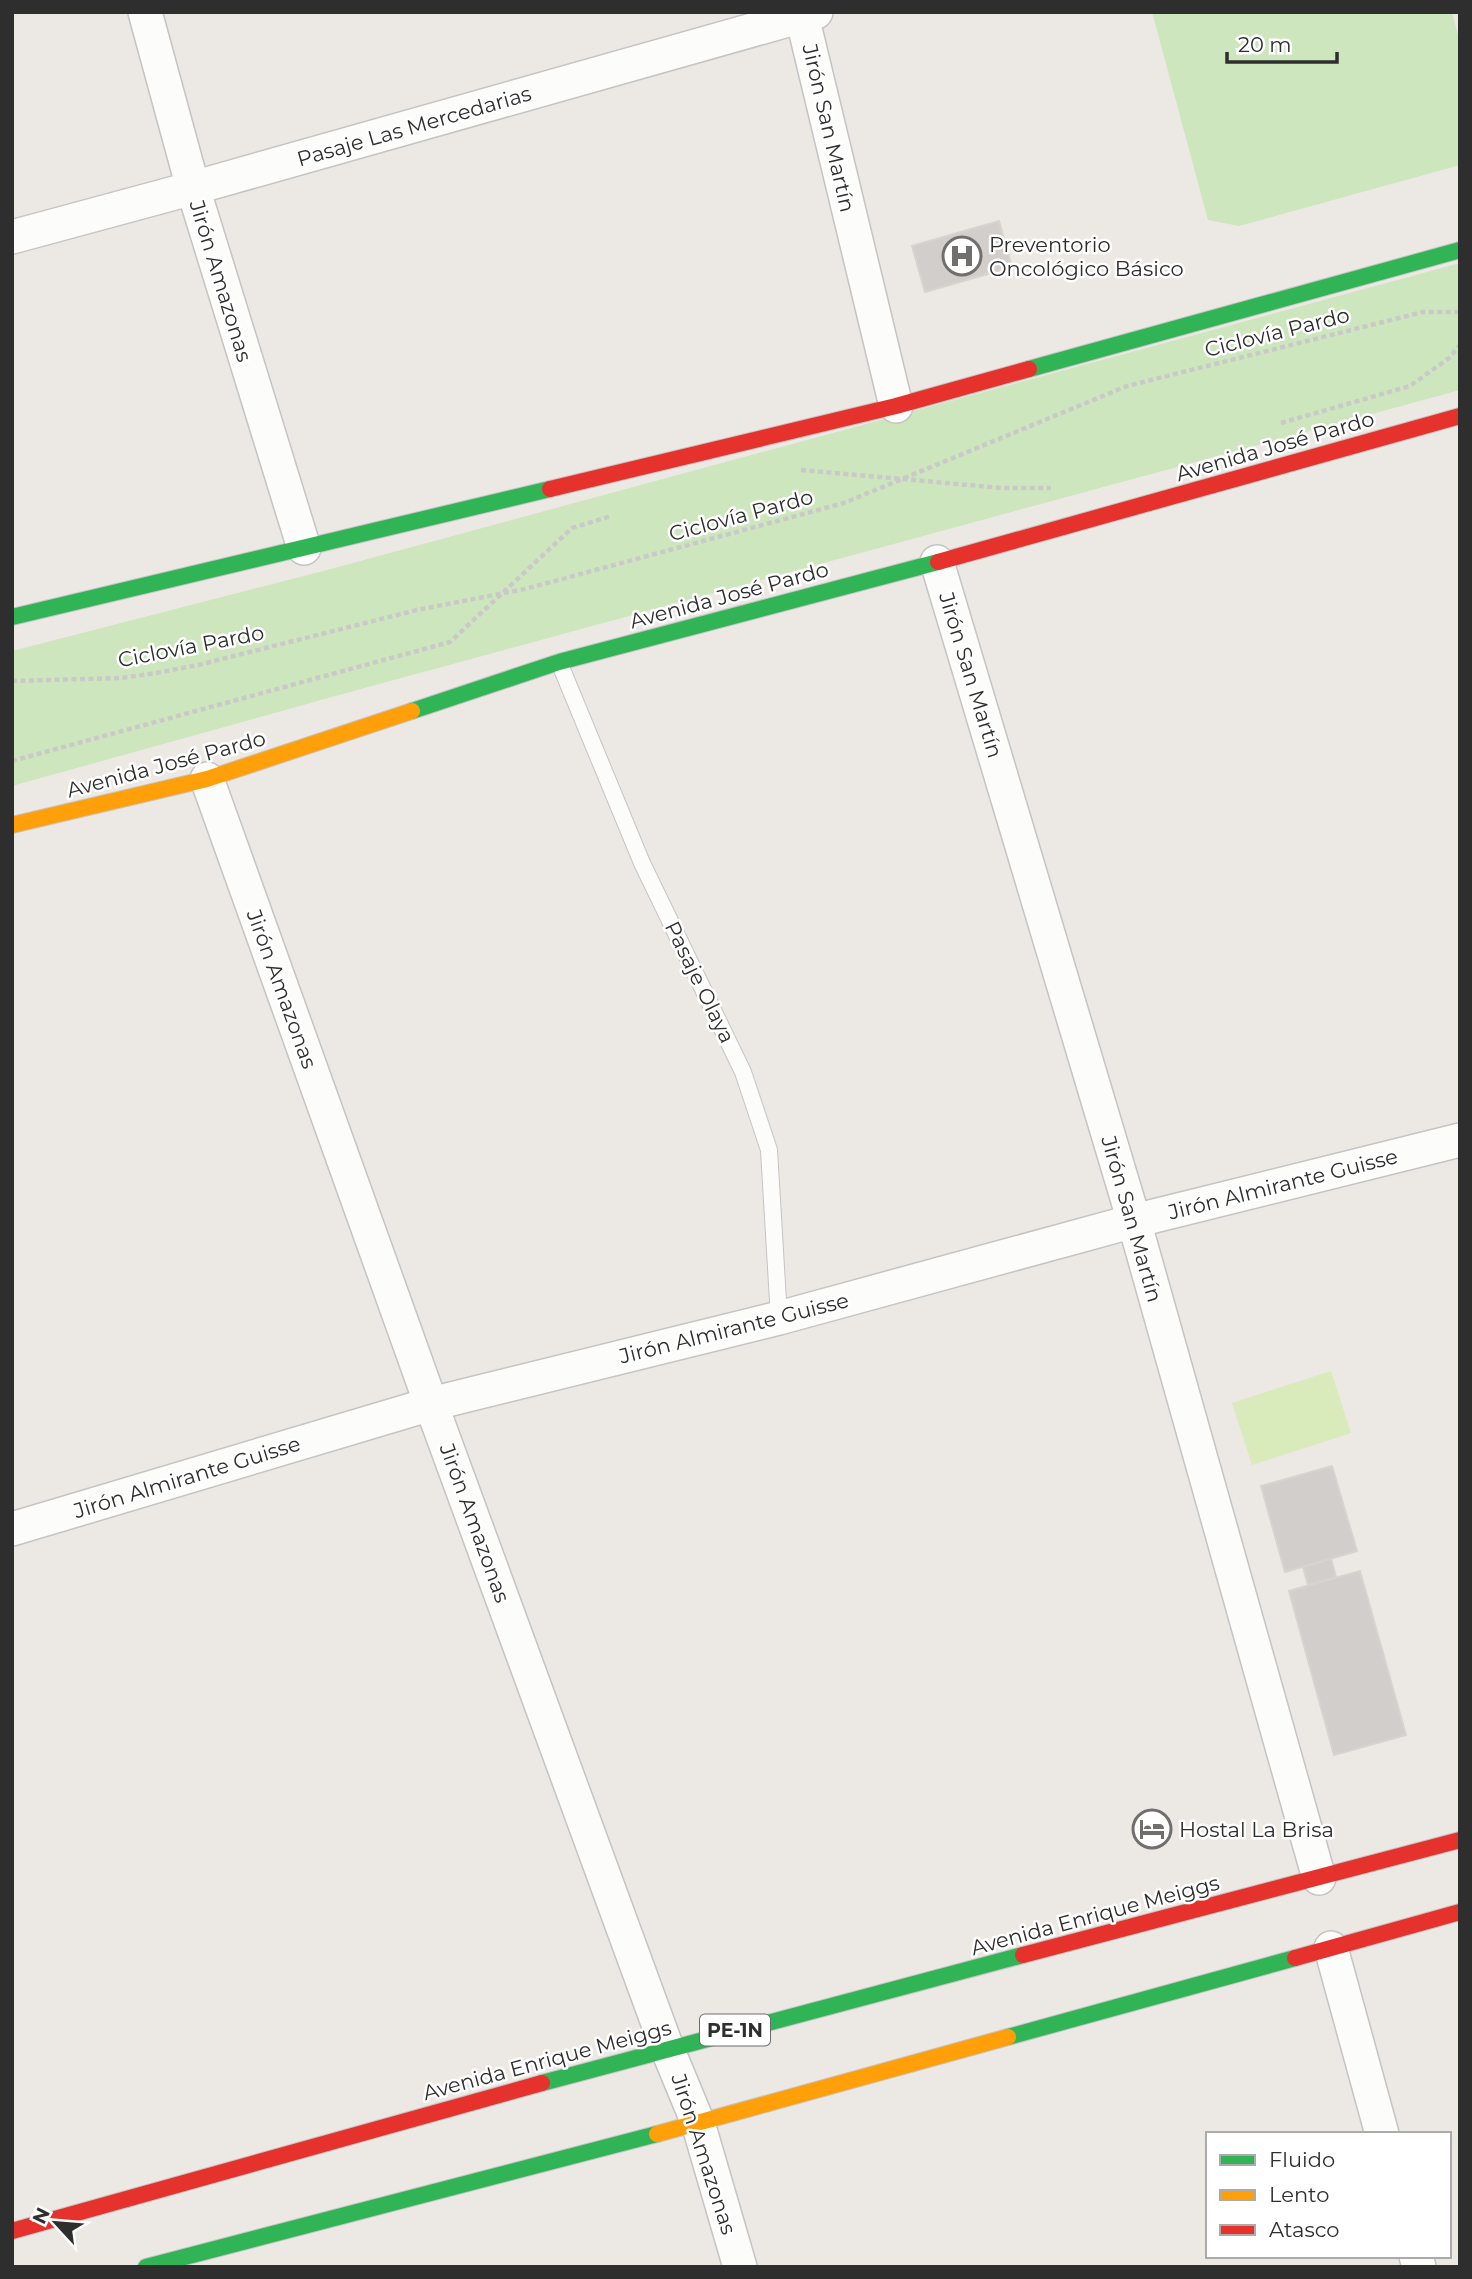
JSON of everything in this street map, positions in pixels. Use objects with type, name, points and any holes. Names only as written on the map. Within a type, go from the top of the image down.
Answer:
[{"type":"main road","points":[[12,617],[896,406],[1460,250]]},
{"type":"main road","name":"Avenida José Pardo","points":[[12,825],[207,779],[559,662],[937,562],[1460,416]]},
{"type":"main road","name":"Avenida Enrique Meiggs","points":[[12,2231],[667,2048],[1460,1840]]},
{"type":"main road","points":[[146,2267],[698,2123],[1460,1912]]},
{"type":"street","name":"Jirón Amazonas","points":[[145,12],[193,188],[304,548]]},
{"type":"street","name":"Pasaje Las Mercedarias","points":[[12,237],[807,13]]},
{"type":"street","name":"Jirón San Martín","points":[[807,13],[896,406]]},
{"type":"street","name":"Jirón San Martín","points":[[937,562],[1134,1221],[1319,1878]]},
{"type":"street","name":"Jirón Amazonas","points":[[207,779],[431,1404],[667,2048],[698,2123],[740,2267]]},
{"type":"street","name":"Jirón Almirante Guisse","points":[[12,1529],[431,1404],[779,1318],[1134,1221],[1460,1140]]},
{"type":"street","points":[[1331,1948],[1381,2132]]},
{"type":"lane","name":"Pasaje Olaya","points":[[559,662],[642,863],[744,1072],[769,1150],[779,1318]]},
{"type":"path","name":"Ciclovía Pardo","points":[[12,681],[121,678],[156,673],[418,610],[500,594],[831,507],[1127,386],[1423,312],[1460,312]]},
{"type":"path","points":[[1277,424],[1410,386],[1449,358],[1460,345]]},
{"type":"path","points":[[798,470],[1002,488],[1051,488],[1064,485]]},
{"type":"path","points":[[12,761],[450,642],[572,528],[612,516]]},
{"type":"green space","points":[[1152,12],[1452,12],[1460,43],[1460,165],[1239,226],[1208,220]]},
{"type":"green space","points":[[1460,263],[1460,390],[12,786],[12,651],[327,570]]},
{"type":"green space","points":[[1331,1371],[1351,1433],[1252,1465],[1232,1403]]},
{"type":"building","name":"Preventorio Oncológico Básico","points":[[999,221],[1012,267],[925,292],[912,246]]},
{"type":"building","points":[[1332,1466],[1357,1551],[1285,1572],[1261,1486]]},
{"type":"building","points":[[1331,1559],[1336,1577],[1308,1585],[1303,1567]]},
{"type":"building","points":[[1360,1571],[1406,1735],[1334,1755],[1289,1591]]},
{"type":"traffic: fast","points":[[1029,369],[1460,250]]},
{"type":"traffic: fast","points":[[12,617],[550,489]]},
{"type":"traffic: fast","points":[[412,711],[559,662],[938,562]]},
{"type":"traffic: fast","points":[[542,2083],[1023,1955]]},
{"type":"traffic: fast","points":[[1008,2037],[1295,1958]]},
{"type":"traffic: fast","points":[[146,2267],[657,2134]]},
{"type":"traffic: slow","points":[[12,825],[207,779],[412,711]]},
{"type":"traffic: slow","points":[[657,2134],[1008,2037]]},
{"type":"traffic: jam","points":[[550,489],[896,406],[1029,369]]},
{"type":"traffic: jam","points":[[938,562],[1460,416]]},
{"type":"traffic: jam","points":[[1023,1955],[1460,1840]]},
{"type":"traffic: jam","points":[[1295,1958],[1460,1912]]},
{"type":"traffic: jam","points":[[12,2231],[542,2083]]},
{"type":"place","name":"Preventorio Oncológico Básico","points":[[962,256]]},
{"type":"place","name":"Hostal La Brisa","points":[[1152,1829]]}]
